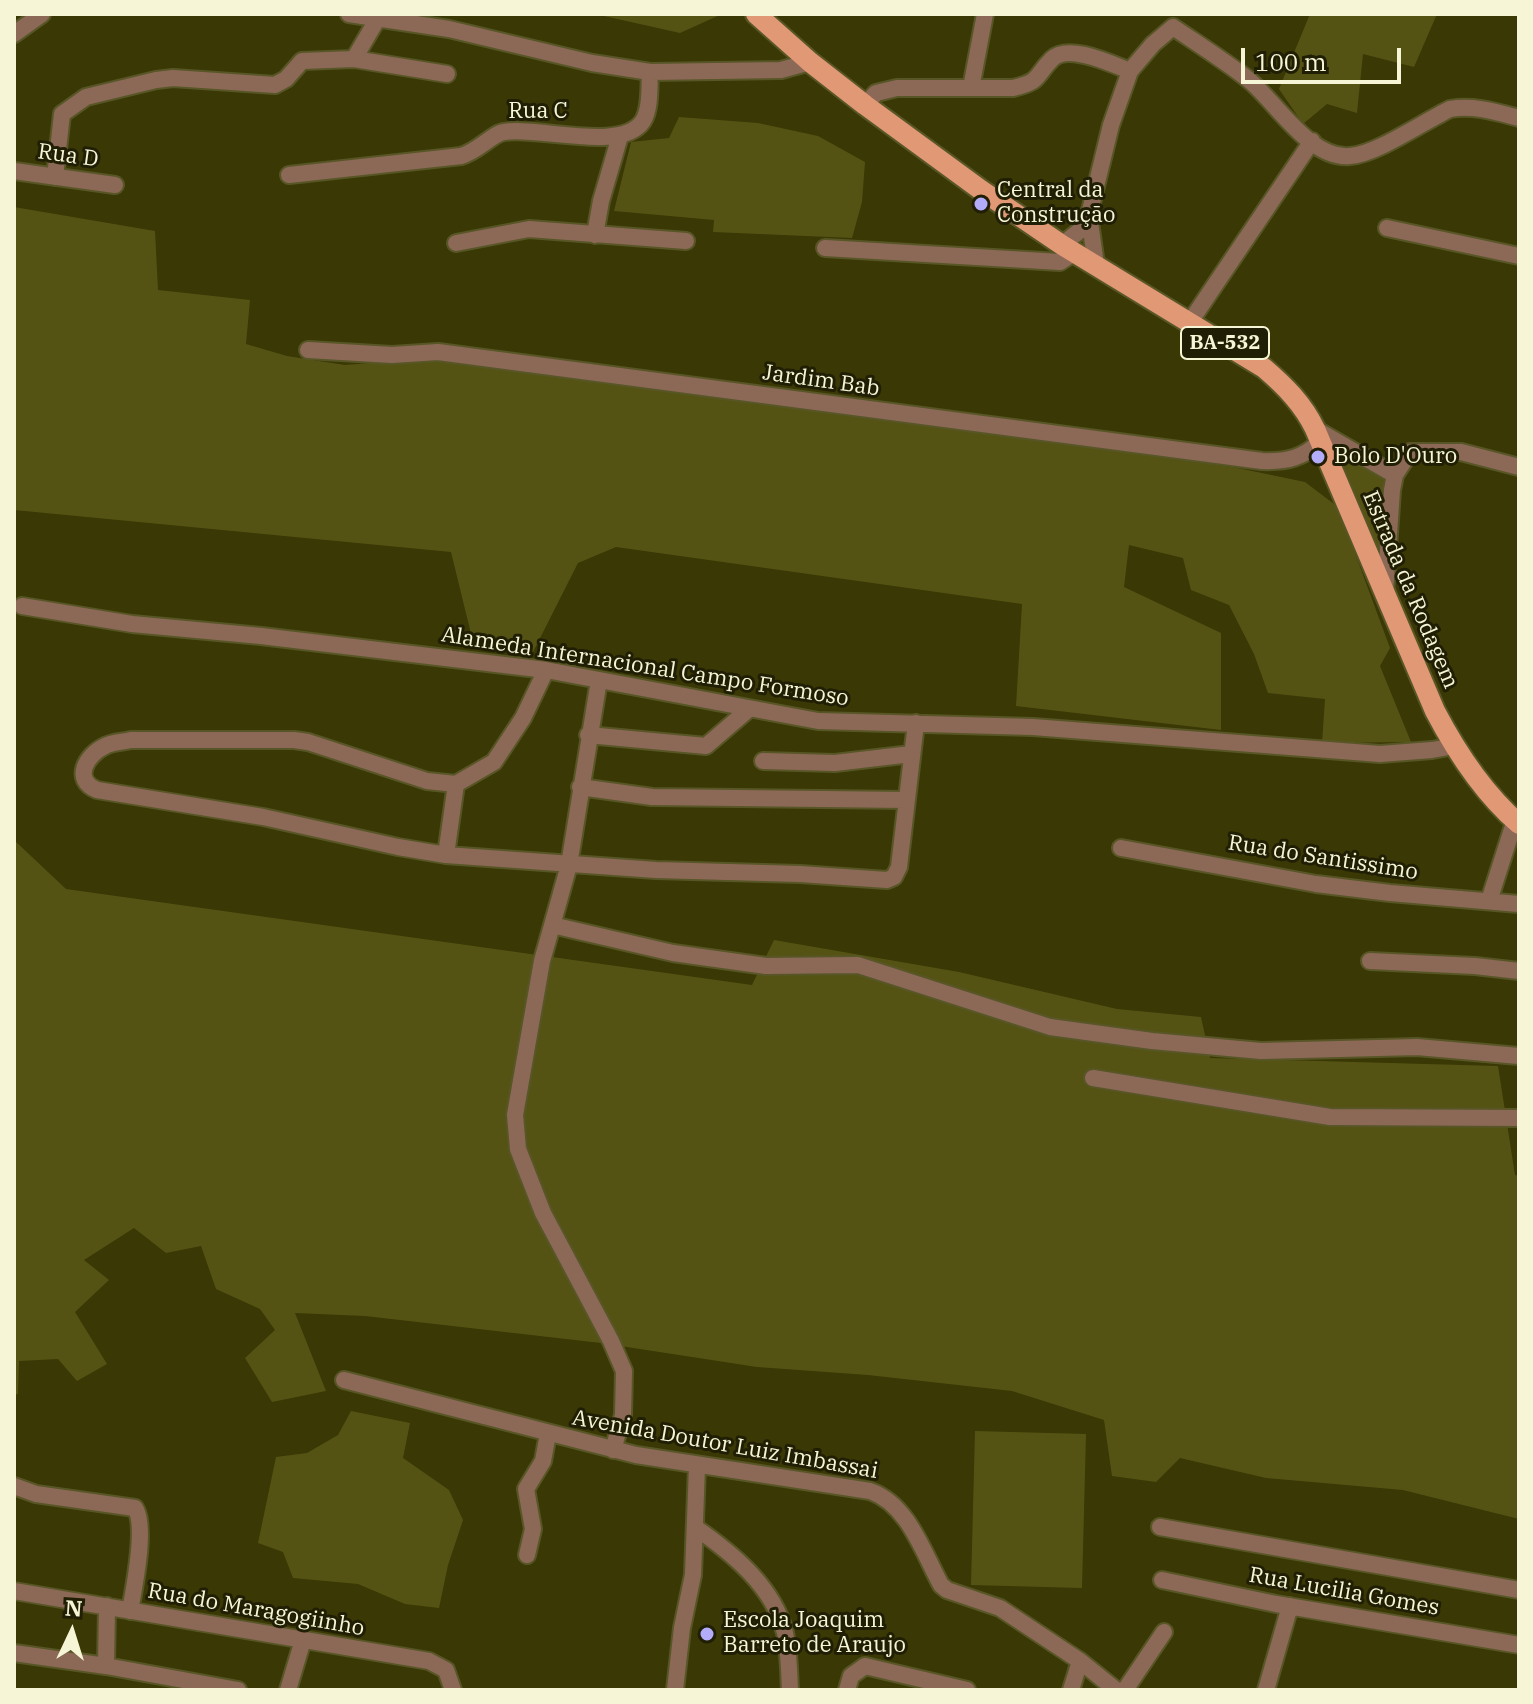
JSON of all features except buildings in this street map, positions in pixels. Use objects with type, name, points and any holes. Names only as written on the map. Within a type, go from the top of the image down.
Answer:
[{"type":"main road","name":"Estrada da Rodagem","points":[[756,14],[810,62],[981,190],[1068,249],[1264,368],[1300,403],[1318,435],[1435,711],[1471,772],[1517,822]]},
{"type":"street","points":[[14,34],[42,14]]},
{"type":"street","points":[[349,14],[449,29],[563,57],[650,72],[781,70],[810,62]]},
{"type":"street","points":[[971,88],[985,14]]},
{"type":"street","points":[[354,59],[378,18]]},
{"type":"street","points":[[1096,265],[1089,223],[1111,125],[1130,71],[1174,20],[1248,79],[1286,120],[1312,141],[1346,157],[1380,146],[1450,109],[1484,109],[1519,118]]},
{"type":"street","points":[[865,105],[876,93],[897,88],[1013,88],[1033,82],[1060,53],[1072,52],[1130,71]]},
{"type":"street","points":[[55,177],[62,114],[86,97],[173,78],[275,85],[286,79],[302,61],[354,59],[447,74]]},
{"type":"street","points":[[595,235],[601,201],[620,136],[638,126],[645,117],[650,72]]},
{"type":"street","name":"Rua C","points":[[289,175],[461,156],[480,149],[502,132],[620,136]]},
{"type":"street","points":[[1190,322],[1312,141]]},
{"type":"street","name":"Rua D","points":[[14,171],[115,185]]},
{"type":"street","points":[[825,248],[1060,262],[1089,223]]},
{"type":"street","points":[[1387,228],[1519,256]]},
{"type":"street","points":[[456,243],[529,229],[686,241]]},
{"type":"street","name":"Jardim Bab","points":[[308,350],[392,355],[438,352],[1262,461],[1284,462],[1297,458],[1310,451],[1318,435]]},
{"type":"street","points":[[1318,435],[1395,475]]},
{"type":"street","points":[[1385,595],[1392,490],[1395,475],[1410,452],[1472,454],[1519,467]]},
{"type":"street","name":"Alameda Internacional Campo Formoso","points":[[22,606],[132,624],[546,670],[818,721],[1103,732],[1380,754],[1454,746]]},
{"type":"street","points":[[546,670],[518,728],[494,762],[456,784],[427,781],[308,742],[277,739],[131,740],[105,746],[84,766],[83,778],[88,786],[97,790],[263,817],[446,855],[569,865],[887,880],[894,877],[899,867],[916,723]]},
{"type":"street","points":[[599,680],[569,865],[542,961],[531,1034],[517,1096],[516,1133],[522,1161],[543,1213],[615,1348],[624,1371],[623,1415],[613,1450]]},
{"type":"street","points":[[588,735],[706,746],[749,709]]},
{"type":"street","points":[[763,761],[835,763],[911,754]]},
{"type":"street","points":[[446,855],[456,784]]},
{"type":"street","points":[[580,787],[652,797],[907,800]]},
{"type":"street","points":[[1489,901],[1517,822]]},
{"type":"street","name":"Rua do Santissimo","points":[[1121,848],[1316,884],[1519,904]]},
{"type":"street","points":[[552,925],[673,953],[766,966],[858,965],[1050,1027],[1152,1041],[1261,1051],[1417,1047],[1519,1056]]},
{"type":"street","points":[[1370,961],[1519,971]]},
{"type":"street","points":[[1093,1078],[1330,1117],[1519,1118]]},
{"type":"street","name":"Avenida Doutor Luiz Imbassai","points":[[344,1380],[613,1450],[697,1466],[870,1491],[885,1496],[902,1514],[941,1585],[947,1590],[1000,1608],[1080,1661],[1116,1690]]},
{"type":"street","points":[[527,1555],[533,1529],[526,1489],[543,1461],[548,1434]]},
{"type":"street","points":[[675,1690],[682,1628],[693,1575],[697,1466]]},
{"type":"street","points":[[14,1486],[36,1494],[132,1505],[135,1508],[139,1514],[139,1540],[130,1611]]},
{"type":"street","points":[[1160,1527],[1519,1590]]},
{"type":"street","points":[[696,1528],[739,1561],[773,1606],[785,1632],[790,1690]]},
{"type":"street","name":"Rua Lucilia Gomes","points":[[1162,1580],[1290,1606],[1519,1645]]},
{"type":"street","name":"Rua do Maragogiinho","points":[[14,1591],[421,1659],[443,1666],[453,1690]]},
{"type":"street","points":[[106,1666],[107,1606]]},
{"type":"street","points":[[1266,1690],[1290,1606]]},
{"type":"street","points":[[1125,1690],[1164,1632]]},
{"type":"street","points":[[288,1690],[303,1640]]},
{"type":"street","points":[[14,1653],[106,1666],[217,1689],[238,1690]]},
{"type":"street","points":[[1071,1690],[1080,1661]]},
{"type":"street","points":[[847,1690],[851,1676],[865,1666],[967,1690]]},
{"type":"shaded area","points":[[595,14],[722,14],[680,33]]},
{"type":"shaded area","points":[[1310,14],[1437,14],[1414,67],[1363,54],[1357,113],[1327,104],[1303,124],[1279,89]]},
{"type":"shaded area","points":[[679,117],[758,123],[818,136],[865,162],[862,202],[852,238],[713,232],[714,220],[614,211],[631,142],[669,138]]},
{"type":"shaded area","points":[[14,207],[155,231],[158,290],[250,300],[246,344],[287,356],[345,365],[433,358],[1233,467],[1305,482],[1338,507],[1390,648],[1380,666],[1411,742],[1322,743],[1325,699],[1268,693],[1254,654],[1229,605],[1191,590],[1183,558],[1129,545],[1124,587],[1221,633],[1221,730],[1016,706],[1022,604],[616,547],[578,563],[532,654],[475,650],[451,552],[14,510]]},
{"type":"shaded area","points":[[1347,454],[1389,474],[1389,518],[1378,563],[1335,456]]},
{"type":"shaded area","points":[[14,840],[66,889],[752,985],[774,940],[959,972],[1117,1009],[1201,1017],[1210,1058],[1498,1066],[1515,1175],[1519,1176],[1519,1519],[1403,1490],[1266,1478],[1180,1458],[1156,1482],[1112,1476],[1104,1420],[1012,1391],[868,1375],[757,1367],[601,1343],[365,1316],[295,1313],[326,1391],[272,1402],[245,1358],[275,1330],[260,1309],[216,1289],[201,1246],[166,1253],[134,1228],[84,1260],[109,1280],[75,1312],[107,1364],[77,1381],[58,1359],[19,1361],[18,1394],[14,1395]]},
{"type":"shaded area","points":[[351,1411],[410,1423],[403,1458],[449,1490],[463,1520],[448,1565],[439,1608],[405,1604],[358,1584],[293,1578],[283,1552],[258,1543],[276,1457],[307,1453],[338,1435]]},
{"type":"shaded area","points":[[975,1431],[1086,1434],[1082,1588],[971,1585]]},
{"type":"place","name":"Central da Construção","points":[[981,204]]},
{"type":"place","name":"Bolo D'Ouro","points":[[1318,457]]},
{"type":"place","name":"Escola Joaquim Barreto de Araujo","points":[[707,1634]]}]
